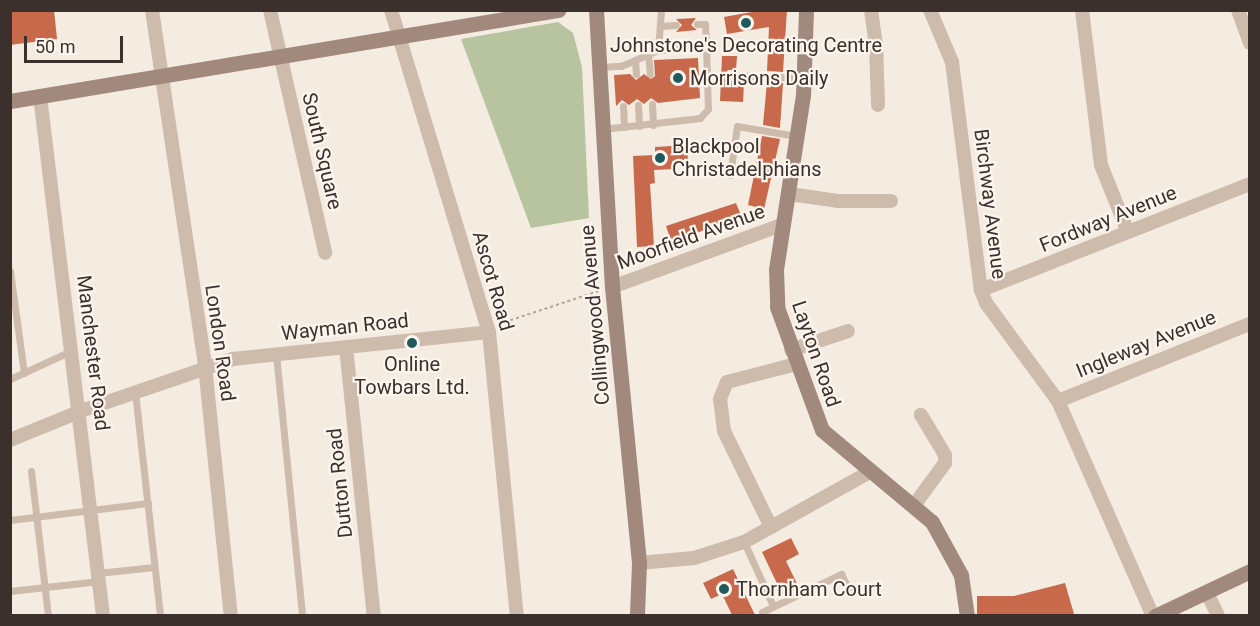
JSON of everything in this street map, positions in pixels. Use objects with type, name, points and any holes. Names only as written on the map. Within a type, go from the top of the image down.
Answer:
[{"type":"street","name":"London Road","points":[[152,10],[205,366],[231,615]]},
{"type":"street","name":"South Square","points":[[270,10],[325,253]]},
{"type":"street","name":"Ascot Road","points":[[392,10],[488,330],[517,615]]},
{"type":"street","points":[[10,101],[558,10]]},
{"type":"street","name":"Collingwood Avenue","points":[[596,10],[612,287],[639,563],[637,615]]},
{"type":"street","name":"Layton Road","points":[[806,10],[804,78],[798,136],[775,289],[794,357],[822,430],[870,472],[915,504],[932,522],[961,575],[967,615]]},
{"type":"street","points":[[871,10],[876,44],[878,105]]},
{"type":"street","name":"Birchway Avenue","points":[[930,10],[952,63],[981,290],[986,303],[1058,401],[1154,615]]},
{"type":"street","points":[[1082,10],[1101,165],[1128,232]]},
{"type":"street","points":[[1238,10],[1250,43]]},
{"type":"street","name":"Manchester Road","points":[[40,96],[81,411],[103,615]]},
{"type":"street","name":"Fordway Avenue","points":[[981,290],[1250,184]]},
{"type":"street","points":[[789,194],[838,201],[891,201]]},
{"type":"street","name":"Moorfield Avenue","points":[[612,287],[784,224]]},
{"type":"street","name":"Ingleway Avenue","points":[[1058,401],[1250,324]]},
{"type":"street","name":"Wayman Road","points":[[10,440],[81,411],[205,366],[276,354],[488,330]]},
{"type":"street","points":[[771,527],[724,431],[720,399],[727,382],[794,357],[848,331]]},
{"type":"street","name":"Dutton Road","points":[[346,347],[374,615]]},
{"type":"street","points":[[915,504],[945,463],[945,455],[921,414]]},
{"type":"street","points":[[639,563],[694,558],[744,542],[870,472]]},
{"type":"street","points":[[1154,615],[1207,593],[1250,571]]},
{"type":"street","points":[[1207,593],[1218,615]]},
{"type":"lane","points":[[658,50],[661,10]]},
{"type":"lane","points":[[603,129],[691,122],[708,109],[705,24],[697,24]]},
{"type":"lane","points":[[660,26],[676,25]]},
{"type":"lane","points":[[599,67],[621,66],[658,50],[706,45]]},
{"type":"lane","points":[[648,53],[650,74]]},
{"type":"lane","points":[[635,60],[636,74]]},
{"type":"lane","points":[[621,66],[622,75]]},
{"type":"lane","points":[[730,75],[804,78]]},
{"type":"lane","points":[[652,104],[653,125]]},
{"type":"lane","points":[[623,105],[624,127]]},
{"type":"lane","points":[[638,105],[639,126]]},
{"type":"lane","points":[[730,176],[738,126],[798,136]]},
{"type":"lane","points":[[10,271],[24,373]]},
{"type":"lane","points":[[10,379],[73,350]]},
{"type":"lane","points":[[276,354],[302,615]]},
{"type":"lane","points":[[135,392],[160,615]]},
{"type":"lane","points":[[31,471],[48,615]]},
{"type":"lane","points":[[10,520],[148,503]]},
{"type":"lane","points":[[744,542],[773,606]]},
{"type":"lane","points":[[10,591],[45,587],[154,567]]},
{"type":"lane","points":[[762,612],[841,574],[848,588]]},
{"type":"path","points":[[488,330],[612,287]]},
{"type":"green space","points":[[558,22],[573,33],[582,67],[589,218],[531,228],[461,39]]},
{"type":"building","points":[[10,10],[54,10],[57,39],[10,45]]},
{"type":"building","points":[[763,10],[787,10],[783,72],[767,71],[769,27],[727,34],[724,17]]},
{"type":"building","points":[[696,18],[691,25],[697,30],[676,32],[682,25],[676,19]]},
{"type":"building","points":[[722,56],[737,56],[736,70],[728,70],[724,75],[728,80],[744,83],[743,102],[720,101]]},
{"type":"building","points":[[698,58],[700,98],[658,103],[651,98],[644,104],[637,99],[629,105],[622,100],[616,106],[614,75],[630,74],[636,80],[644,74],[651,79],[655,76],[654,60]]},
{"type":"building","points":[[767,82],[783,83],[780,128],[763,125]]},
{"type":"building","points":[[762,136],[780,139],[764,209],[748,205]]},
{"type":"building","points":[[687,145],[688,160],[672,161],[673,169],[654,170],[655,183],[650,184],[654,246],[637,247],[633,156],[655,155],[655,147]]},
{"type":"building","points":[[736,203],[742,218],[671,241],[666,226]]},
{"type":"building","points":[[791,538],[799,554],[786,561],[799,588],[783,596],[762,552]]},
{"type":"building","name":"Thornham Court","points":[[733,569],[755,615],[732,615],[722,594],[711,599],[703,583]]},
{"type":"building","points":[[1065,583],[1074,614],[977,615],[977,596],[1014,596]]},
{"type":"place","name":"Johnstone's Decorating Centre","points":[[746,23]]},
{"type":"place","name":"Morrisons Daily","points":[[678,78]]},
{"type":"place","name":"Blackpool Christadelphians","points":[[660,158]]},
{"type":"place","name":"Online Towbars Ltd.","points":[[412,343]]},
{"type":"place","name":"Thornham Court","points":[[724,589]]}]
